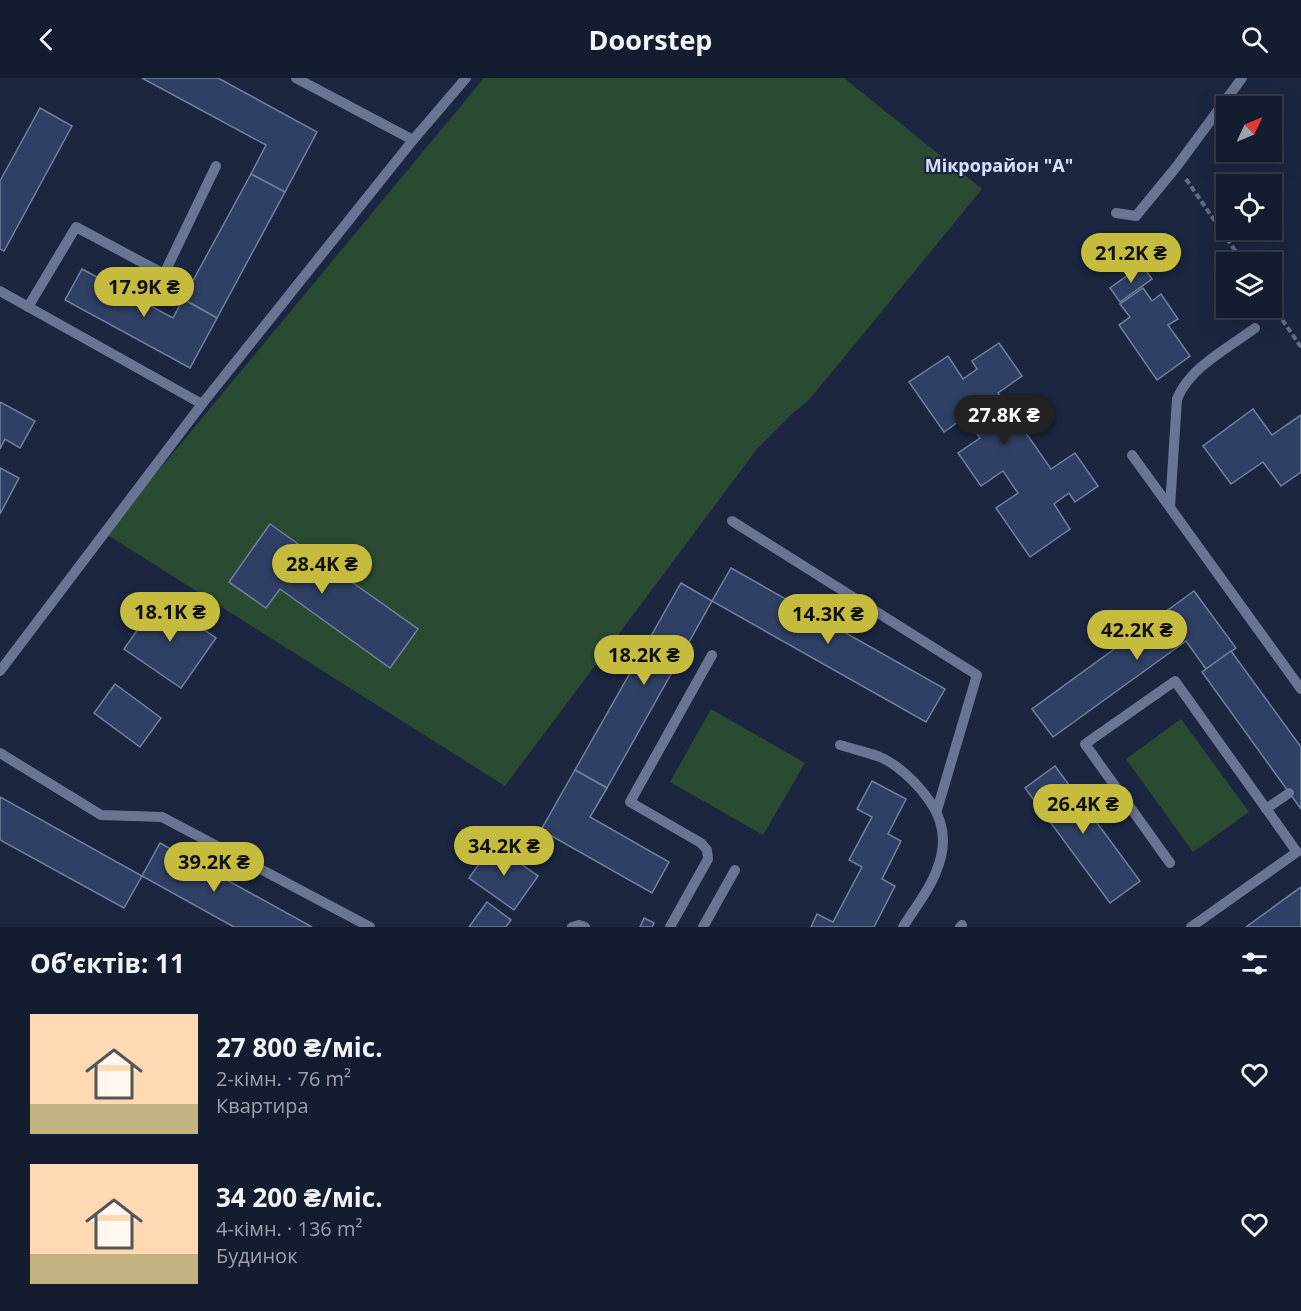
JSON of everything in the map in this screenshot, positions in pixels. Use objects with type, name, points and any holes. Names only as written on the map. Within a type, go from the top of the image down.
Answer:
[{"type":"lane","points":[[296,78],[413,140]]},
{"type":"lane","points":[[0,671],[202,404],[413,140],[466,78]]},
{"type":"lane","points":[[1116,213],[1136,216],[1177,166],[1242,78]]},
{"type":"lane","points":[[28,307],[76,227],[164,274],[216,166]]},
{"type":"lane","points":[[0,291],[202,404]]},
{"type":"lane","points":[[1170,507],[1176,399],[1183,385],[1193,374],[1255,328]]},
{"type":"lane","points":[[1132,455],[1301,689]]},
{"type":"lane","points":[[732,521],[977,675],[937,810]]},
{"type":"lane","points":[[670,927],[708,859],[707,850],[701,843],[630,802],[712,655]]},
{"type":"lane","points":[[1170,863],[1085,744],[1175,681],[1297,852],[1191,927]]},
{"type":"lane","points":[[840,745],[880,757],[903,771],[926,794],[937,810],[943,832],[936,872],[903,927]]},
{"type":"lane","points":[[0,753],[101,815],[162,816],[370,927]]},
{"type":"lane","points":[[1266,809],[1289,793]]},
{"type":"lane","points":[[703,927],[735,870]]},
{"type":"lane","points":[[572,927],[579,925],[585,927]]},
{"type":"path","points":[[1177,166],[1236,252]]},
{"type":"path","points":[[1281,318],[1301,347]]},
{"type":"green space","points":[[484,78],[844,78],[982,189],[809,400],[757,449],[505,786],[106,534]]},
{"type":"green space","points":[[711,709],[805,763],[763,835],[670,782]]},
{"type":"green space","points":[[1181,719],[1249,812],[1193,852],[1126,759]]},
{"type":"building","points":[[142,78],[218,78],[317,132],[285,192],[251,174],[266,145]]},
{"type":"building","points":[[40,108],[72,126],[4,251],[0,249],[0,181]]},
{"type":"building","points":[[251,174],[285,192],[217,318],[183,299]]},
{"type":"building","points":[[1142,265],[1152,279],[1120,302],[1110,288]]},
{"type":"building","points":[[82,269],[173,318],[183,299],[217,318],[190,368],[65,300]]},
{"type":"building","points":[[1143,288],[1152,301],[1161,294],[1178,319],[1168,325],[1190,356],[1157,380],[1119,325],[1130,317],[1120,304]]},
{"type":"building","points":[[999,343],[1022,376],[998,393],[1051,469],[1075,453],[1098,486],[1075,502],[1069,493],[1054,504],[1070,529],[1030,557],[996,508],[1018,493],[1003,471],[981,486],[958,453],[980,438],[965,417],[944,432],[909,382],[948,356],[963,379],[977,369],[972,361]]},
{"type":"building","points":[[0,402],[35,421],[20,448],[5,439],[0,449]]},
{"type":"building","points":[[1253,409],[1272,435],[1301,415],[1301,472],[1281,486],[1263,462],[1231,484],[1203,446]]},
{"type":"building","points":[[0,468],[19,478],[0,514]]},
{"type":"building","points":[[270,524],[418,629],[390,668],[280,589],[266,608],[229,582]]},
{"type":"building","points":[[731,568],[945,689],[926,722],[712,601]]},
{"type":"building","points":[[681,583],[712,601],[607,788],[575,770]]},
{"type":"building","points":[[1194,591],[1236,648],[1206,669],[1186,641],[1053,737],[1032,709]]},
{"type":"building","points":[[159,599],[216,638],[181,688],[124,649]]},
{"type":"building","points":[[1231,651],[1301,747],[1301,809],[1202,672]]},
{"type":"building","points":[[115,684],[161,718],[140,747],[94,713]]},
{"type":"building","points":[[1055,766],[1140,881],[1110,903],[1025,788]]},
{"type":"building","points":[[575,770],[607,788],[590,817],[669,862],[652,893],[541,830]]},
{"type":"building","points":[[872,781],[906,799],[888,834],[901,841],[882,879],[895,886],[874,927],[811,927],[817,914],[833,922],[862,867],[849,860],[872,817],[857,809]]},
{"type":"building","points":[[0,797],[142,876],[124,908],[0,840]]},
{"type":"building","points":[[160,843],[312,927],[234,927],[142,876]]},
{"type":"building","points":[[493,844],[538,876],[514,910],[469,878]]},
{"type":"building","points":[[1301,887],[1301,927],[1246,927]]},
{"type":"building","points":[[487,902],[511,920],[506,927],[469,927]]},
{"type":"building","points":[[644,918],[654,923],[652,927],[640,927]]},
{"type":"district","name":"Мікрорайон \"А\"","points":[[999,166]]}]
